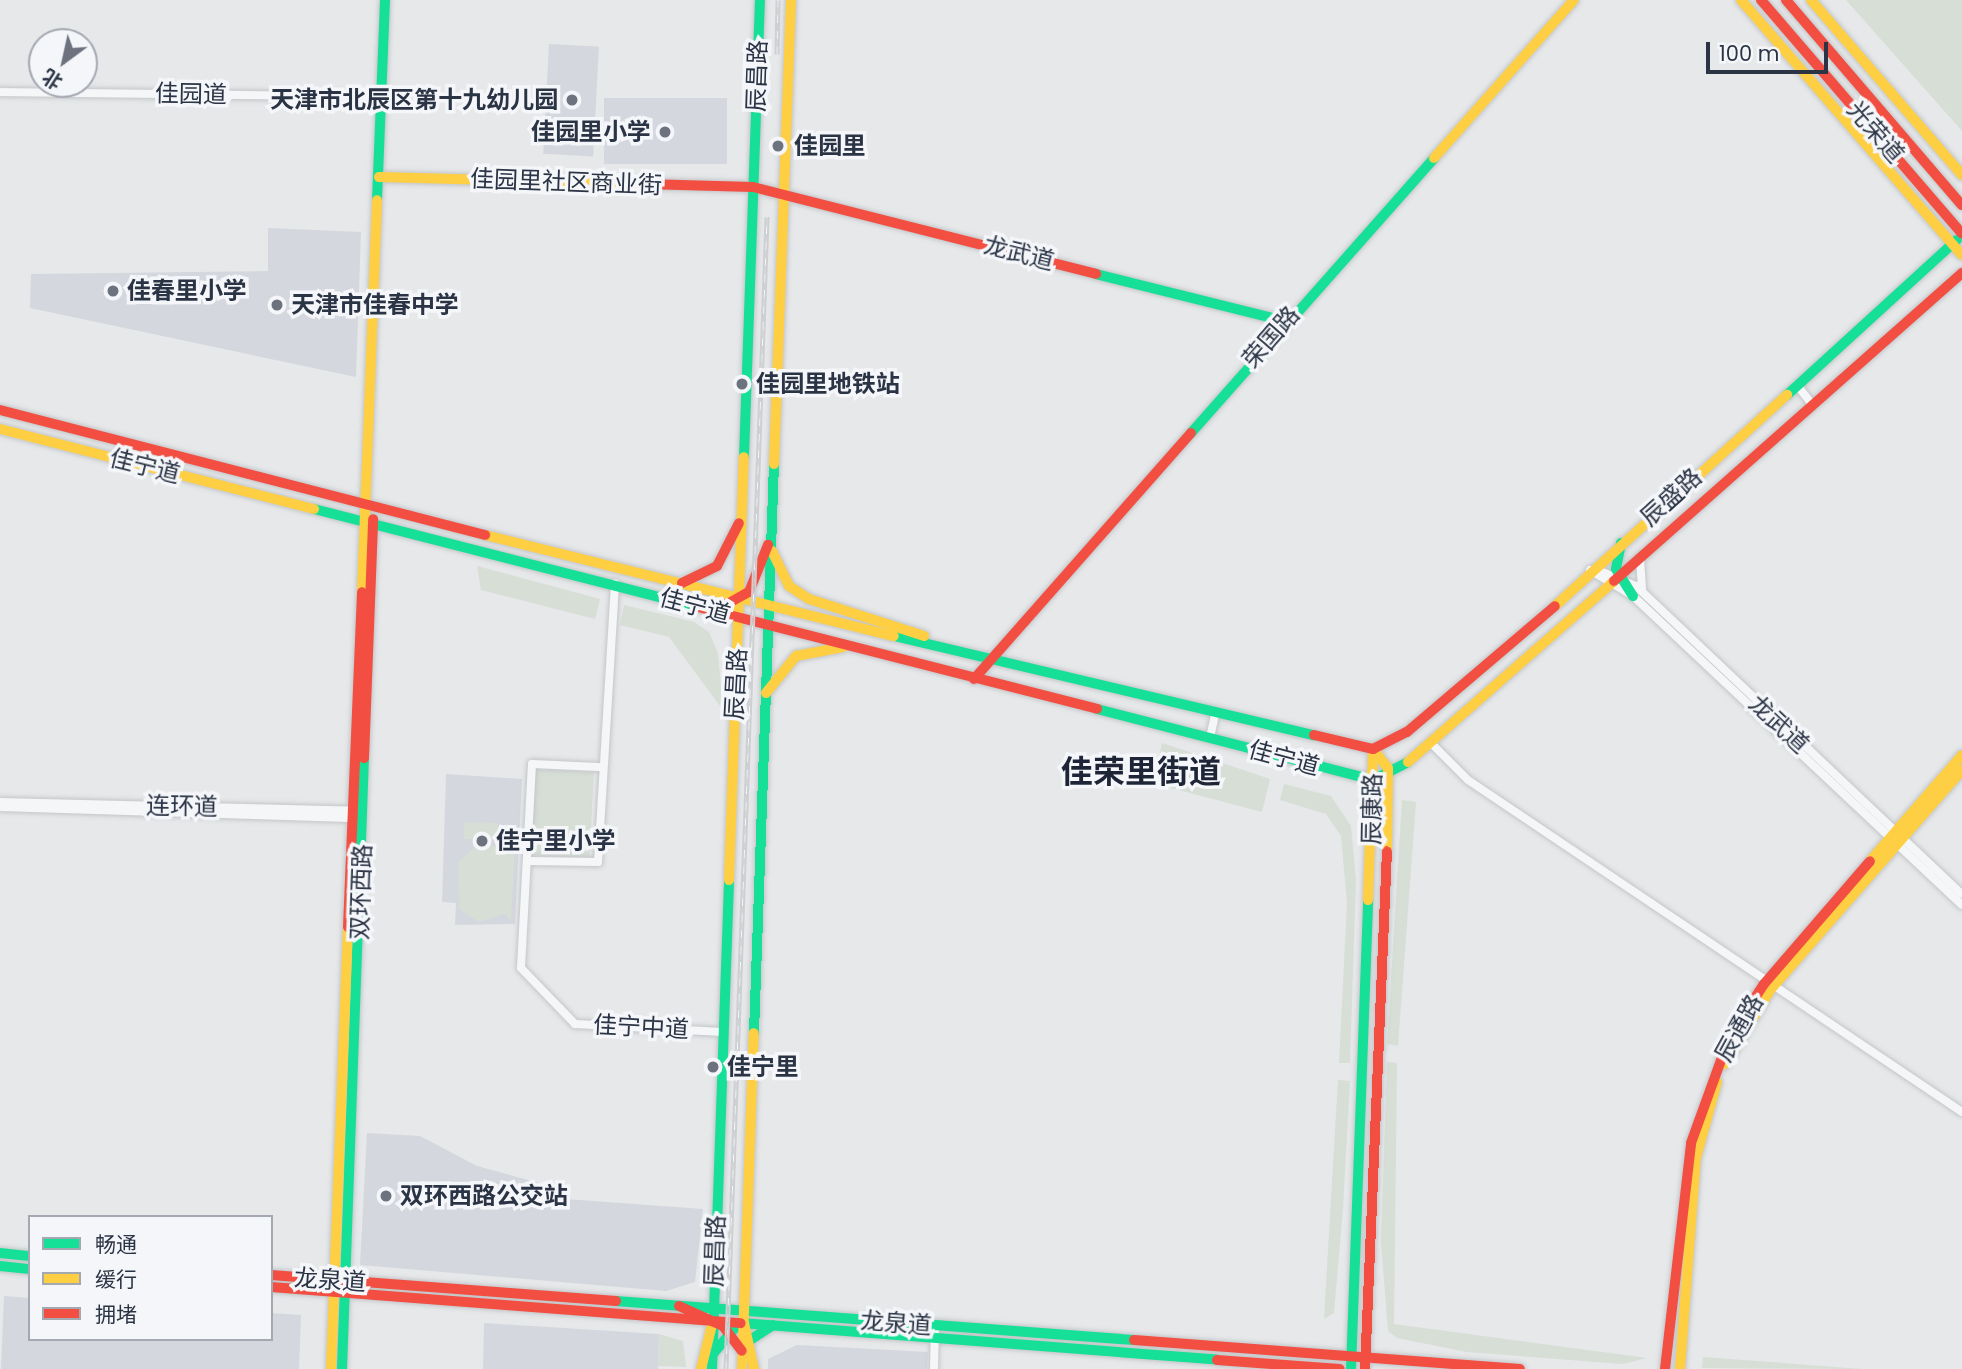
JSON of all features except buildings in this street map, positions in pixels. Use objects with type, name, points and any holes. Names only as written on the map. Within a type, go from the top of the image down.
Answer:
[{"type":"main road","points":[[363,521],[370,504],[385,0]]},
{"type":"main road","name":"辰昌路","points":[[712,1369],[760,0]]},
{"type":"main road","name":"辰昌路","points":[[742,1369],[763,699],[786,194],[791,0]]},
{"type":"main road","name":"荣国路","points":[[974,679],[1284,321],[1574,0]]},
{"type":"main road","points":[[1741,0],[1962,255]]},
{"type":"main road","name":"光荣道","points":[[1762,0],[1962,235]]},
{"type":"main road","name":"光荣道","points":[[1786,0],[1962,205]]},
{"type":"main road","points":[[1811,0],[1962,175]]},
{"type":"main road","name":"佳园里社区商业街","points":[[379,177],[753,187]]},
{"type":"main road","name":"龙武道","points":[[753,187],[1284,321]]},
{"type":"main road","name":"辰盛路","points":[[1373,749],[1440,708],[1622,540],[1962,235]]},
{"type":"main road","name":"辰盛路","points":[[1389,777],[1431,743],[1811,403],[1962,273]]},
{"type":"main road","name":"佳宁道","points":[[0,410],[672,583],[993,657],[1215,714],[1373,749]]},
{"type":"main road","name":"佳宁道","points":[[0,429],[615,584],[974,679],[1373,780],[1389,777]]},
{"type":"main road","points":[[0,438],[31,436]]},
{"type":"main road","name":"双环西路","points":[[340,1286],[364,815],[375,524],[370,504]]},
{"type":"main road","points":[[672,583],[712,572],[741,517]]},
{"type":"main road","name":"双环西路","points":[[340,1286],[350,814],[363,521]]},
{"type":"main road","points":[[681,602],[739,599],[757,582],[769,538]]},
{"type":"main road","points":[[769,538],[778,568],[798,592],[945,646]]},
{"type":"main road","points":[[1622,540],[1615,577],[1633,596]]},
{"type":"main road","points":[[763,699],[789,660],[848,646]]},
{"type":"main road","name":"辰康路","points":[[1366,1369],[1389,777],[1373,749]]},
{"type":"main road","name":"辰康路","points":[[1351,1369],[1373,749]]},
{"type":"main road","name":"辰通路","points":[[1665,1369],[1697,1116],[1729,1038],[1768,986],[1962,755]]},
{"type":"main road","name":"辰通路","points":[[1895,837],[1962,770]]},
{"type":"main road","name":"辰通路","points":[[1680,1369],[1699,1137],[1729,1056],[1768,986]]},
{"type":"main road","points":[[0,1253],[28,1255]]},
{"type":"main road","points":[[0,1266],[28,1269]]},
{"type":"main road","name":"龙泉道","points":[[273,1275],[340,1286],[713,1321],[744,1317]]},
{"type":"main road","points":[[331,1369],[340,1286]]},
{"type":"main road","points":[[340,1286],[342,1369]]},
{"type":"main road","name":"龙泉道","points":[[273,1287],[340,1286],[713,1308],[744,1317]]},
{"type":"main road","points":[[679,1306],[730,1332],[742,1352],[751,1336],[773,1319]]},
{"type":"main road","points":[[744,1317],[773,1319]]},
{"type":"main road","points":[[712,1355],[744,1317]]},
{"type":"main road","points":[[744,1317],[751,1336],[754,1369]]},
{"type":"main road","name":"龙泉道","points":[[773,1319],[1340,1369]]},
{"type":"main road","points":[[701,1369],[713,1321]]},
{"type":"main road","name":"龙泉道","points":[[935,1332],[1352,1356],[1520,1369]]},
{"type":"street","name":"佳园道","points":[[0,92],[382,97]]},
{"type":"street","points":[[1797,385],[1811,403]]},
{"type":"street","points":[[1643,552],[1636,576],[1646,595]]},
{"type":"street","name":"龙武道","points":[[1590,570],[1615,577],[1646,595],[1895,837],[1962,894]]},
{"type":"street","points":[[527,861],[598,862],[599,766],[615,584]]},
{"type":"street","points":[[1633,596],[1895,837],[1962,905]]},
{"type":"street","points":[[1210,738],[1215,714]]},
{"type":"street","points":[[1431,743],[1468,780],[1768,986],[1962,1112]]},
{"type":"street","name":"佳宁中道","points":[[599,766],[532,764],[521,968],[575,1024],[723,1032]]},
{"type":"street","name":"连环道","points":[[0,802],[364,815]]},
{"type":"street","name":"连环道","points":[[0,807],[350,814]]},
{"type":"street","points":[[934,1369],[935,1332]]},
{"type":"shaded area","points":[[1846,0],[1962,0],[1962,131]]},
{"type":"shaded area","name":"天津市北辰区第十九幼儿园","points":[[549,44],[599,47],[593,156],[543,154]]},
{"type":"shaded area","name":"佳园里小学","points":[[604,98],[727,98],[727,164],[604,164]]},
{"type":"shaded area","name":"天津市佳春中学","points":[[268,228],[361,232],[356,377],[30,308],[31,274],[268,271]]},
{"type":"shaded area","points":[[477,566],[600,599],[595,619],[481,590]]},
{"type":"shaded area","points":[[624,605],[694,622],[709,632],[718,653],[723,710],[669,637],[620,625]]},
{"type":"shaded area","points":[[1162,743],[1270,779],[1262,812],[1160,785],[1167,760],[1159,758]]},
{"type":"shaded area","points":[[536,769],[594,772],[589,858],[531,855]]},
{"type":"shaded area","name":"佳宁里小学","points":[[446,774],[522,779],[515,924],[455,925],[456,903],[442,902]]},
{"type":"shaded area","points":[[1284,784],[1331,796],[1351,826],[1356,880],[1350,1063],[1339,1063],[1347,903],[1341,836],[1326,814],[1280,800]]},
{"type":"shaded area","points":[[1402,800],[1416,802],[1398,1046],[1387,1044]]},
{"type":"shaded area","points":[[464,822],[498,823],[497,840],[463,839]]},
{"type":"shaded area","points":[[494,846],[506,855],[515,850],[511,920],[504,914],[479,922],[459,909],[458,862],[475,847]]},
{"type":"shaded area","points":[[1387,1062],[1397,1063],[1394,1324],[1647,1358],[1623,1364],[1467,1352],[1397,1338],[1388,1331],[1381,1242]]},
{"type":"shaded area","points":[[1338,1080],[1350,1081],[1343,1208],[1334,1313],[1324,1319]]},
{"type":"shaded area","points":[[367,1133],[420,1136],[477,1166],[539,1183],[538,1197],[703,1209],[695,1282],[666,1291],[360,1265]]},
{"type":"shaded area","points":[[4,1296],[28,1298],[28,1341],[273,1341],[273,1313],[301,1315],[299,1369],[1,1369]]},
{"type":"shaded area","points":[[484,1323],[659,1334],[658,1369],[483,1369]]},
{"type":"shaded area","points":[[659,1334],[683,1341],[686,1367],[658,1366]]},
{"type":"shaded area","points":[[797,1345],[928,1352],[927,1369],[768,1369],[768,1359]]},
{"type":"shaded area","points":[[1703,1357],[1862,1369],[1702,1368]]},
{"type":"railway","points":[[777,54],[778,0]]},
{"type":"railway","points":[[726,1369],[767,217]]},
{"type":"traffic: fast","points":[[377,200],[385,0]]},
{"type":"traffic: fast","points":[[744,457],[760,0]]},
{"type":"traffic: fast","points":[[1191,433],[1434,158]]},
{"type":"traffic: fast","points":[[1787,395],[1957,240]]},
{"type":"traffic: fast","points":[[1096,274],[1284,321]]},
{"type":"traffic: fast","points":[[754,1033],[774,464]]},
{"type":"traffic: fast","points":[[314,509],[694,606]]},
{"type":"traffic: fast","points":[[1621,543],[1616,569],[1633,596]]},
{"type":"traffic: fast","points":[[894,636],[1314,735]]},
{"type":"traffic: fast","points":[[1097,709],[1373,780],[1408,762]]},
{"type":"traffic: fast","points":[[342,1369],[364,758]]},
{"type":"traffic: fast","points":[[712,1369],[729,880]]},
{"type":"traffic: fast","points":[[1351,1369],[1368,900]]},
{"type":"traffic: fast","points":[[0,1253],[28,1256]]},
{"type":"traffic: fast","points":[[0,1266],[28,1269]]},
{"type":"traffic: fast","points":[[616,1301],[1134,1340]]},
{"type":"traffic: fast","points":[[741,1323],[1217,1360]]},
{"type":"traffic: fast","points":[[747,1342],[773,1325]]},
{"type":"traffic: fast","points":[[712,1355],[735,1328]]},
{"type":"traffic: slow","points":[[774,464],[791,0]]},
{"type":"traffic: slow","points":[[1434,158],[1574,0]]},
{"type":"traffic: slow","points":[[1741,0],[1962,255]]},
{"type":"traffic: slow","points":[[1811,0],[1962,175]]},
{"type":"traffic: slow","points":[[379,177],[644,184]]},
{"type":"traffic: slow","points":[[362,592],[377,200]]},
{"type":"traffic: slow","points":[[1555,606],[1787,395]]},
{"type":"traffic: slow","points":[[0,429],[314,509]]},
{"type":"traffic: slow","points":[[729,880],[744,457]]},
{"type":"traffic: slow","points":[[485,535],[894,636]]},
{"type":"traffic: slow","points":[[772,551],[789,586],[809,599],[924,636]]},
{"type":"traffic: slow","points":[[1408,762],[1614,581]]},
{"type":"traffic: slow","points":[[766,693],[796,656],[843,647]]},
{"type":"traffic: slow","points":[[1368,900],[1373,749]]},
{"type":"traffic: slow","points":[[1373,749],[1388,768],[1387,851]]},
{"type":"traffic: slow","points":[[1870,861],[1962,755]]},
{"type":"traffic: slow","points":[[1725,1064],[1771,989],[1962,770]]},
{"type":"traffic: slow","points":[[331,1369],[348,927]]},
{"type":"traffic: slow","points":[[742,1369],[754,1033]]},
{"type":"traffic: slow","points":[[1680,1369],[1696,1158],[1717,1082]]},
{"type":"traffic: slow","points":[[744,1323],[754,1369]]},
{"type":"traffic: slow","points":[[701,1369],[712,1325]]},
{"type":"traffic: jam","points":[[1761,0],[1962,234]]},
{"type":"traffic: jam","points":[[1786,0],[1962,205]]},
{"type":"traffic: jam","points":[[644,184],[753,187],[1096,274]]},
{"type":"traffic: jam","points":[[1614,581],[1962,273]]},
{"type":"traffic: jam","points":[[0,410],[485,535]]},
{"type":"traffic: jam","points":[[974,679],[1191,433]]},
{"type":"traffic: jam","points":[[364,758],[373,519]]},
{"type":"traffic: jam","points":[[682,583],[717,566],[739,523]]},
{"type":"traffic: jam","points":[[705,604],[727,604],[749,592],[768,545]]},
{"type":"traffic: jam","points":[[348,927],[362,592]]},
{"type":"traffic: jam","points":[[694,606],[1097,709]]},
{"type":"traffic: jam","points":[[1314,735],[1373,749],[1407,732],[1555,606]]},
{"type":"traffic: jam","points":[[1365,1369],[1387,851]]},
{"type":"traffic: jam","points":[[1665,1369],[1691,1143],[1729,1038],[1764,984],[1870,861]]},
{"type":"traffic: jam","points":[[273,1275],[616,1301]]},
{"type":"traffic: jam","points":[[273,1287],[741,1323]]},
{"type":"traffic: jam","points":[[679,1306],[723,1326],[742,1351]]},
{"type":"traffic: jam","points":[[1134,1340],[1520,1369]]},
{"type":"traffic: jam","points":[[1217,1360],[1340,1369]]},
{"type":"place","name":"天津市北辰区第十九幼儿园","points":[[572,100]]},
{"type":"place","name":"佳园里小学","points":[[665,132]]},
{"type":"place","name":"佳园里","points":[[778,146]]},
{"type":"place","name":"佳春里小学","points":[[113,291]]},
{"type":"place","name":"天津市佳春中学","points":[[277,305]]},
{"type":"place","name":"佳园里地铁站","points":[[742,384]]},
{"type":"place","name":"佳宁里小学","points":[[482,841]]},
{"type":"place","name":"佳宁里","points":[[713,1067]]},
{"type":"place","name":"双环西路公交站","points":[[386,1196]]},
{"type":"district","name":"佳荣里街道","points":[[1141,772]]}]
